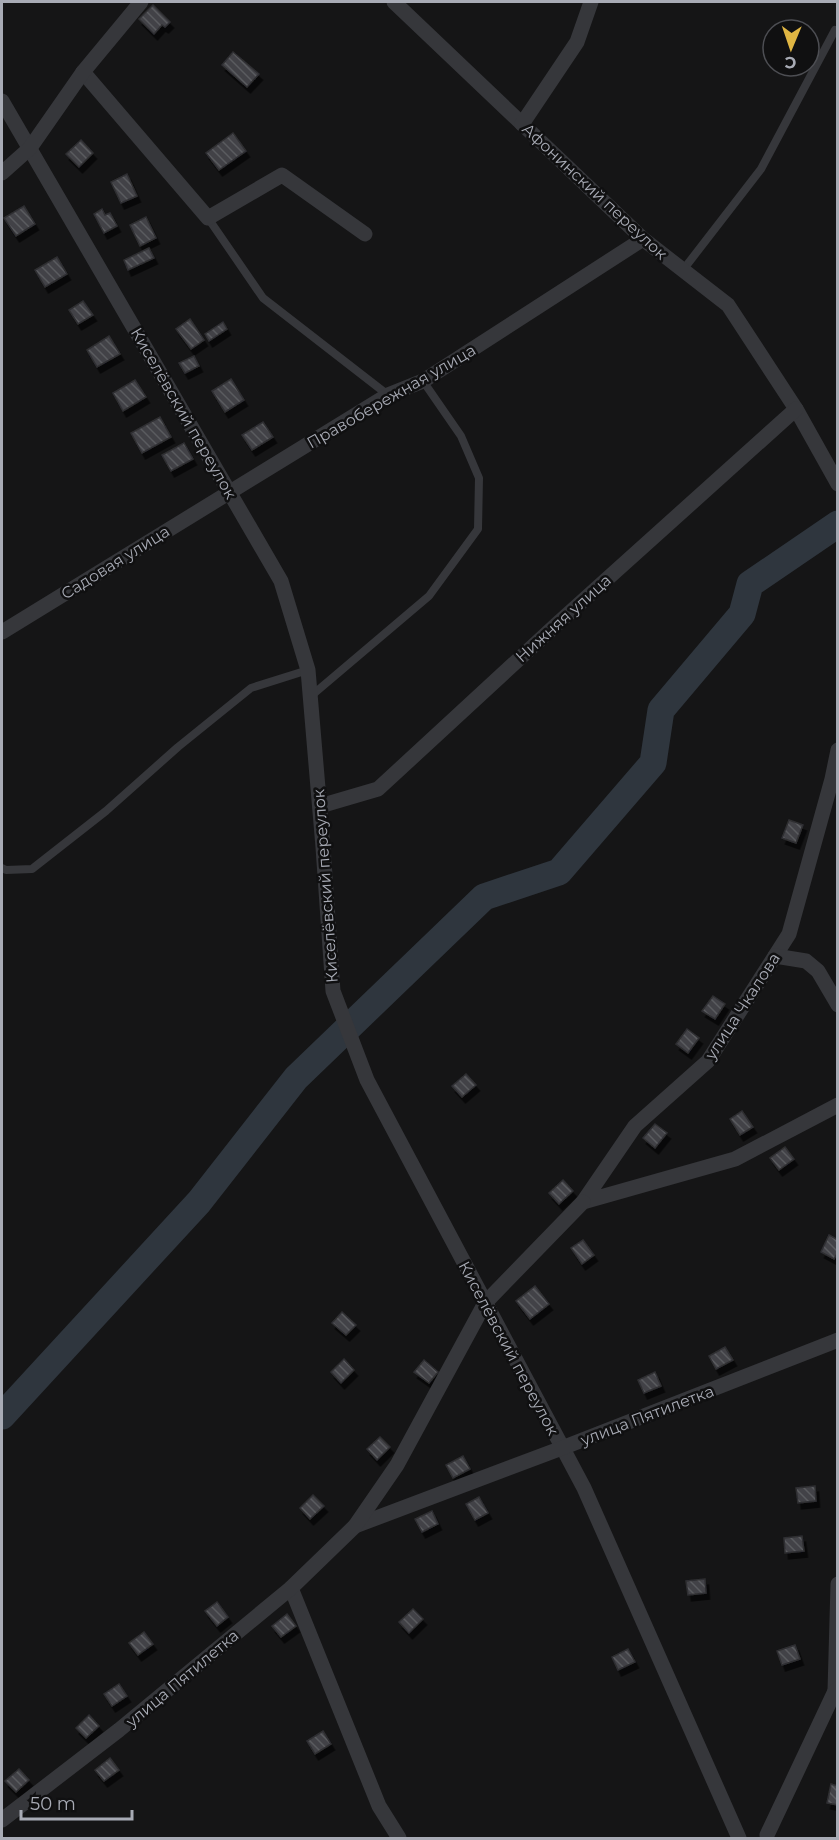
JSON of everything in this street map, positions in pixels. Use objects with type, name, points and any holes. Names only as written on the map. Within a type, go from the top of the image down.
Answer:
[{"type":"street","points":[[2,173],[30,148],[83,72],[141,2]]},
{"type":"street","name":"Афонинский переулок","points":[[394,2],[643,239],[728,304],[796,409],[837,484]]},
{"type":"street","points":[[522,124],[577,42],[591,2]]},
{"type":"street","points":[[83,72],[208,218],[282,175],[366,234]]},
{"type":"street","name":"Киселёвский переулок","points":[[2,101],[281,581],[308,670],[333,991],[367,1080],[584,1488],[739,1839]]},
{"type":"street","name":"Правобережная улица","points":[[229,492],[388,395],[423,381],[643,239]]},
{"type":"street","name":"Нижняя улица","points":[[320,806],[378,789],[796,409]]},
{"type":"street","name":"Садовая улица","points":[[2,632],[229,492]]},
{"type":"street","name":"улица Чкалова","points":[[583,1202],[635,1126],[708,1061],[789,934],[832,779],[837,750]]},
{"type":"street","points":[[775,956],[806,961],[818,971],[837,1005]]},
{"type":"street","points":[[583,1202],[735,1159],[837,1105]]},
{"type":"street","name":"улица Пятилетка","points":[[2,1820],[119,1730],[291,1588],[354,1526],[397,1465],[485,1303],[583,1202]]},
{"type":"street","name":"улица Пятилетка","points":[[354,1526],[562,1448],[837,1340]]},
{"type":"street","points":[[766,1837],[836,1690],[837,1584]]},
{"type":"street","points":[[291,1588],[379,1806],[399,1839]]},
{"type":"lane","points":[[683,270],[761,169],[835,30]]},
{"type":"lane","points":[[208,218],[263,298],[388,395]]},
{"type":"lane","points":[[310,697],[429,596],[478,529],[479,478],[461,436],[423,381]]},
{"type":"lane","points":[[2,868],[6,870],[32,869],[251,688],[308,670]]},
{"type":"building","points":[[153,5],[170,22],[165,27],[162,25],[154,34],[139,19]]},
{"type":"building","points":[[233,52],[259,74],[247,87],[222,65]]},
{"type":"building","points":[[233,133],[246,151],[219,170],[206,153]]},
{"type":"building","points":[[81,140],[93,153],[79,167],[66,154]]},
{"type":"building","points":[[127,174],[137,196],[121,203],[111,182]]},
{"type":"building","points":[[24,206],[35,224],[16,236],[4,218]]},
{"type":"building","points":[[102,209],[105,215],[110,213],[117,226],[104,233],[94,214]]},
{"type":"building","points":[[146,217],[156,238],[140,246],[130,225]]},
{"type":"building","points":[[149,248],[154,258],[128,270],[124,260]]},
{"type":"building","points":[[57,257],[67,274],[45,287],[35,270]]},
{"type":"building","points":[[83,301],[93,315],[78,324],[69,310]]},
{"type":"building","points":[[190,319],[204,340],[191,349],[176,329]]},
{"type":"building","points":[[223,322],[227,329],[209,341],[205,334]]},
{"type":"building","points":[[109,336],[120,354],[97,367],[87,350]]},
{"type":"building","points":[[194,356],[199,366],[185,373],[179,363]]},
{"type":"building","points":[[231,379],[244,400],[225,412],[212,391]]},
{"type":"building","points":[[135,380],[146,397],[123,411],[113,393]]},
{"type":"building","points":[[160,417],[171,437],[142,453],[131,433]]},
{"type":"building","points":[[263,422],[273,437],[252,450],[242,435]]},
{"type":"building","points":[[184,443],[193,459],[171,471],[162,455]]},
{"type":"building","points":[[789,820],[803,825],[796,843],[782,838]]},
{"type":"building","points":[[713,996],[725,1004],[715,1019],[702,1011]]},
{"type":"building","points":[[687,1029],[699,1038],[688,1053],[676,1044]]},
{"type":"building","points":[[466,1074],[476,1085],[462,1097],[452,1086]]},
{"type":"building","points":[[742,1111],[753,1127],[740,1135],[730,1119]]},
{"type":"building","points":[[655,1124],[667,1133],[655,1148],[643,1138]]},
{"type":"building","points":[[785,1147],[794,1159],[779,1170],[770,1158]]},
{"type":"building","points":[[563,1180],[573,1191],[559,1204],[549,1193]]},
{"type":"building","points":[[829,1235],[838,1240],[838,1252],[834,1259],[821,1252]]},
{"type":"building","points":[[583,1240],[594,1255],[582,1264],[571,1248]]},
{"type":"building","points":[[535,1286],[549,1304],[530,1319],[516,1301]]},
{"type":"building","points":[[342,1312],[356,1325],[346,1335],[332,1323]]},
{"type":"building","points":[[725,1347],[733,1360],[716,1369],[709,1356]]},
{"type":"building","points":[[344,1359],[354,1370],[341,1383],[331,1372]]},
{"type":"building","points":[[424,1360],[438,1372],[429,1383],[414,1372]]},
{"type":"building","points":[[655,1372],[661,1386],[644,1393],[638,1380]]},
{"type":"building","points":[[380,1437],[390,1447],[377,1460],[367,1449]]},
{"type":"building","points":[[463,1456],[470,1469],[453,1478],[446,1465]]},
{"type":"building","points":[[815,1486],[816,1501],[798,1503],[796,1488]]},
{"type":"building","points":[[313,1495],[324,1506],[310,1519],[300,1508]]},
{"type":"building","points":[[479,1497],[488,1513],[475,1520],[466,1504]]},
{"type":"building","points":[[432,1511],[438,1524],[422,1532],[415,1519]]},
{"type":"building","points":[[802,1536],[804,1551],[785,1553],[784,1538]]},
{"type":"building","points":[[705,1579],[706,1593],[688,1595],[686,1581]]},
{"type":"building","points":[[217,1602],[228,1617],[217,1626],[205,1611]]},
{"type":"building","points":[[413,1609],[423,1619],[409,1633],[399,1622]]},
{"type":"building","points":[[287,1614],[296,1626],[281,1637],[272,1626]]},
{"type":"building","points":[[144,1632],[153,1644],[138,1655],[129,1643]]},
{"type":"building","points":[[795,1645],[800,1659],[782,1665],[777,1651]]},
{"type":"building","points":[[628,1649],[635,1662],[618,1670],[612,1657]]},
{"type":"building","points":[[119,1684],[127,1696],[112,1706],[104,1694]]},
{"type":"building","points":[[89,1715],[99,1726],[86,1738],[76,1728]]},
{"type":"building","points":[[323,1731],[331,1744],[315,1754],[307,1741]]},
{"type":"building","points":[[110,1758],[119,1770],[104,1781],[95,1770]]},
{"type":"building","points":[[19,1769],[29,1780],[16,1792],[5,1781]]},
{"type":"building","points":[[831,1784],[838,1786],[838,1805],[827,1803]]},
{"type":"waterway","points":[[2,1416],[199,1202],[296,1078],[484,897],[559,872],[653,763],[661,710],[742,614],[750,584],[838,524]]}]
